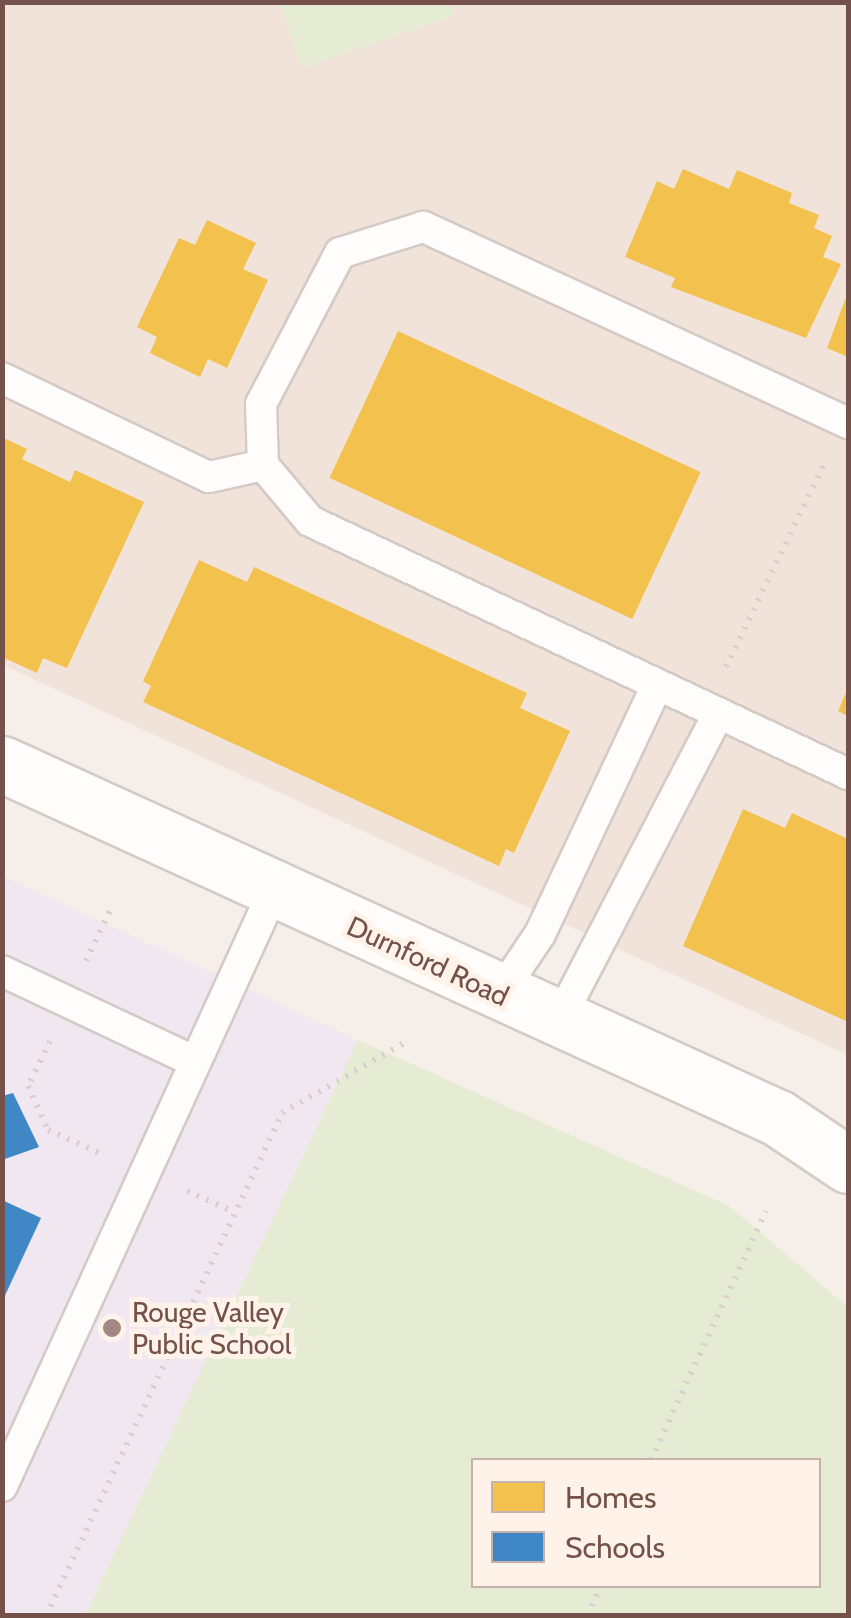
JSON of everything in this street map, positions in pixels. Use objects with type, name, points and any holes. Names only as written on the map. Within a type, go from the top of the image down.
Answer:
[{"type":"street","name":"Durnford Road","points":[[2,764],[498,994],[778,1118],[848,1166]]},
{"type":"lane","points":[[847,422],[424,227],[340,252],[261,404],[263,464],[310,521],[848,774]]},
{"type":"lane","points":[[2,378],[209,477],[263,464]]},
{"type":"lane","points":[[498,994],[540,934],[657,685]]},
{"type":"lane","points":[[558,1020],[712,712]]},
{"type":"lane","points":[[2,1486],[275,888]]},
{"type":"lane","points":[[2,971],[195,1062]]},
{"type":"path","points":[[712,712],[847,422]]},
{"type":"path","points":[[111,908],[28,1086],[48,1130],[232,1212]]},
{"type":"path","points":[[46,1616],[232,1212],[282,1113],[406,1042]]},
{"type":"path","points":[[652,1458],[766,1211]]},
{"type":"path","points":[[588,1616],[599,1588]]},
{"type":"shaded area","points":[[3,3],[848,3],[848,1055],[3,665]]},
{"type":"shaded area","name":"Rouge Valley Public School","points":[[3,876],[358,1040],[85,1615],[3,1616]]},
{"type":"green space","points":[[279,3],[449,3],[454,16],[302,68]]},
{"type":"green space","points":[[358,1040],[729,1206],[848,1307],[848,1615],[85,1615]]},
{"type":"building: Homes","points":[[683,169],[729,189],[737,170],[792,193],[789,203],[819,215],[814,228],[832,236],[823,257],[841,264],[806,338],[671,287],[675,278],[625,257],[657,181],[674,189]]},
{"type":"building: Homes","points":[[207,220],[256,243],[243,269],[268,280],[227,368],[208,359],[200,377],[150,353],[157,337],[137,327],[179,238],[195,245]]},
{"type":"building: Homes","points":[[848,292],[848,357],[827,348]]},
{"type":"building: Homes","points":[[398,331],[701,472],[632,619],[330,478]]},
{"type":"building: Homes","points":[[2,437],[27,449],[22,459],[70,482],[75,470],[144,502],[67,668],[43,658],[37,673],[2,657]]},
{"type":"building: Homes","points":[[199,560],[247,582],[254,567],[527,693],[520,708],[570,731],[514,853],[506,849],[499,866],[143,702],[151,686],[143,681]]},
{"type":"building: Homes","points":[[848,688],[848,716],[838,711]]},
{"type":"building: Homes","points":[[743,809],[785,828],[792,813],[848,839],[848,1022],[683,946]]},
{"type":"building: Schools","points":[[13,1093],[39,1147],[2,1160],[2,1096]]},
{"type":"building: Schools","points":[[2,1200],[41,1218],[2,1302]]},
{"type":"place","name":"Rouge Valley Public School","points":[[112,1328]]}]
